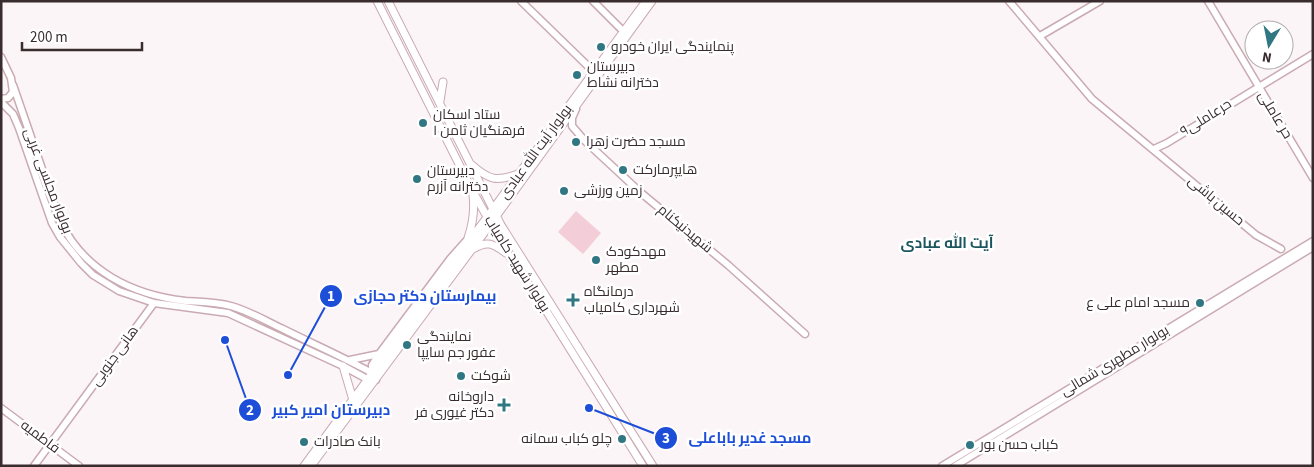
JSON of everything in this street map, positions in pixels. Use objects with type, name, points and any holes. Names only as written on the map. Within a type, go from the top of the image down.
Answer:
[{"type":"main road","name":"بولوار شهید کامیاب","points":[[377,1],[472,190],[508,254],[537,296],[643,466]]},
{"type":"main road","name":"بولوار شهید کامیاب","points":[[388,1],[495,212],[562,324],[653,466]]},
{"type":"main road","points":[[521,1],[594,72]]},
{"type":"main road","points":[[593,1],[624,32]]},
{"type":"main road","name":"بولوار آیت الله عبادی","points":[[374,376],[372,365],[379,354],[450,259],[489,220],[562,121],[594,72],[646,1]]},
{"type":"main road","name":"بولوار آیت الله عبادی","points":[[495,212],[519,174],[578,104],[652,1]]},
{"type":"main road","name":"حسین باشی","points":[[1009,1],[1092,99],[1256,235],[1281,249]]},
{"type":"main road","points":[[1040,36],[1100,1]]},
{"type":"main road","name":"حر عاملی","points":[[1208,1],[1313,178]]},
{"type":"main road","name":"حرعاملی۹","points":[[1154,149],[1167,143],[1313,54]]},
{"type":"main road","points":[[1,57],[4,71]]},
{"type":"main road","name":"بولوار مجلسی غربی","points":[[4,71],[13,85],[66,234],[76,248],[98,269],[122,284],[156,296],[219,304],[244,310],[346,363],[367,379]]},
{"type":"main road","points":[[440,102],[444,82]]},
{"type":"main road","points":[[1,101],[11,95],[13,85]]},
{"type":"main road","name":"بولوار مجلسی غربی","points":[[1,101],[13,114],[19,128],[52,223],[71,253],[105,283],[119,291],[154,303],[228,313],[374,376]]},
{"type":"main road","points":[[578,104],[571,123],[584,140]]},
{"type":"main road","points":[[562,121],[584,140]]},
{"type":"main road","name":"شهیدنیکنام","points":[[584,140],[640,192],[728,265],[805,334]]},
{"type":"main road","points":[[468,162],[490,178],[507,178],[519,174]]},
{"type":"main road","points":[[461,252],[468,239],[473,222],[475,208],[472,190]]},
{"type":"main road","points":[[304,466],[367,379],[374,376],[471,250],[489,220]]},
{"type":"main road","points":[[311,466],[461,252],[489,220]]},
{"type":"main road","name":"بولوار مطهری شمالی","points":[[955,466],[1313,241]]},
{"type":"main road","points":[[471,250],[481,244],[488,244],[494,245],[508,254]]},
{"type":"main road","name":"بولوار مطهری شمالی","points":[[942,466],[1313,247]]},
{"type":"main road","name":"هانی جنوبی","points":[[34,466],[154,303]]},
{"type":"main road","points":[[353,400],[346,363],[379,354]]},
{"type":"main road","name":"فاطمیه","points":[[1,408],[79,466]]},
{"type":"shaded area","points":[[576,211],[601,233],[583,254],[558,232]]},
{"type":"place","name":"پنمایندگی ایران خودرو","points":[[601,47]]},
{"type":"place","name":"دبیرستان دخترانه نشاط","points":[[577,75]]},
{"type":"place","name":"ستاد اسکان فرهنگیان ثامن ۱","points":[[423,123]]},
{"type":"place","name":"مسجد حضرت زهرا","points":[[576,142]]},
{"type":"place","name":"هایپرمارکت","points":[[623,170]]},
{"type":"place","name":"دبیرستان دخترانه آزرم","points":[[417,179]]},
{"type":"place","name":"زمین ورزشی","points":[[564,191]]},
{"type":"place","name":"مهدکودک مطهر","points":[[596,260]]},
{"type":"place","name":"درمانگاه شهرداری کامیاب","points":[[573,300]]},
{"type":"place","name":"مسجد امام علی ع","points":[[1200,303]]},
{"type":"place","name":"دبیرستان امیر کبیر","points":[[225,340]]},
{"type":"place","name":"نمایندگی عفور جم سایپا","points":[[407,345]]},
{"type":"place","name":"بیمارستان دکتر حجازی","points":[[288,375]]},
{"type":"place","name":"شوكت","points":[[461,376]]},
{"type":"place","name":"داروخانه دکتر غیوری فر","points":[[504,405]]},
{"type":"place","name":"مسجد غدیر باباعلی","points":[[589,408]]},
{"type":"place","name":"چلو کباب سمانه","points":[[622,439]]},
{"type":"place","name":"بانک صادرات","points":[[304,442]]},
{"type":"place","name":"كباب حسن بور","points":[[970,445]]},
{"type":"district","name":"آیت الله عبادی","points":[[947,243]]}]
